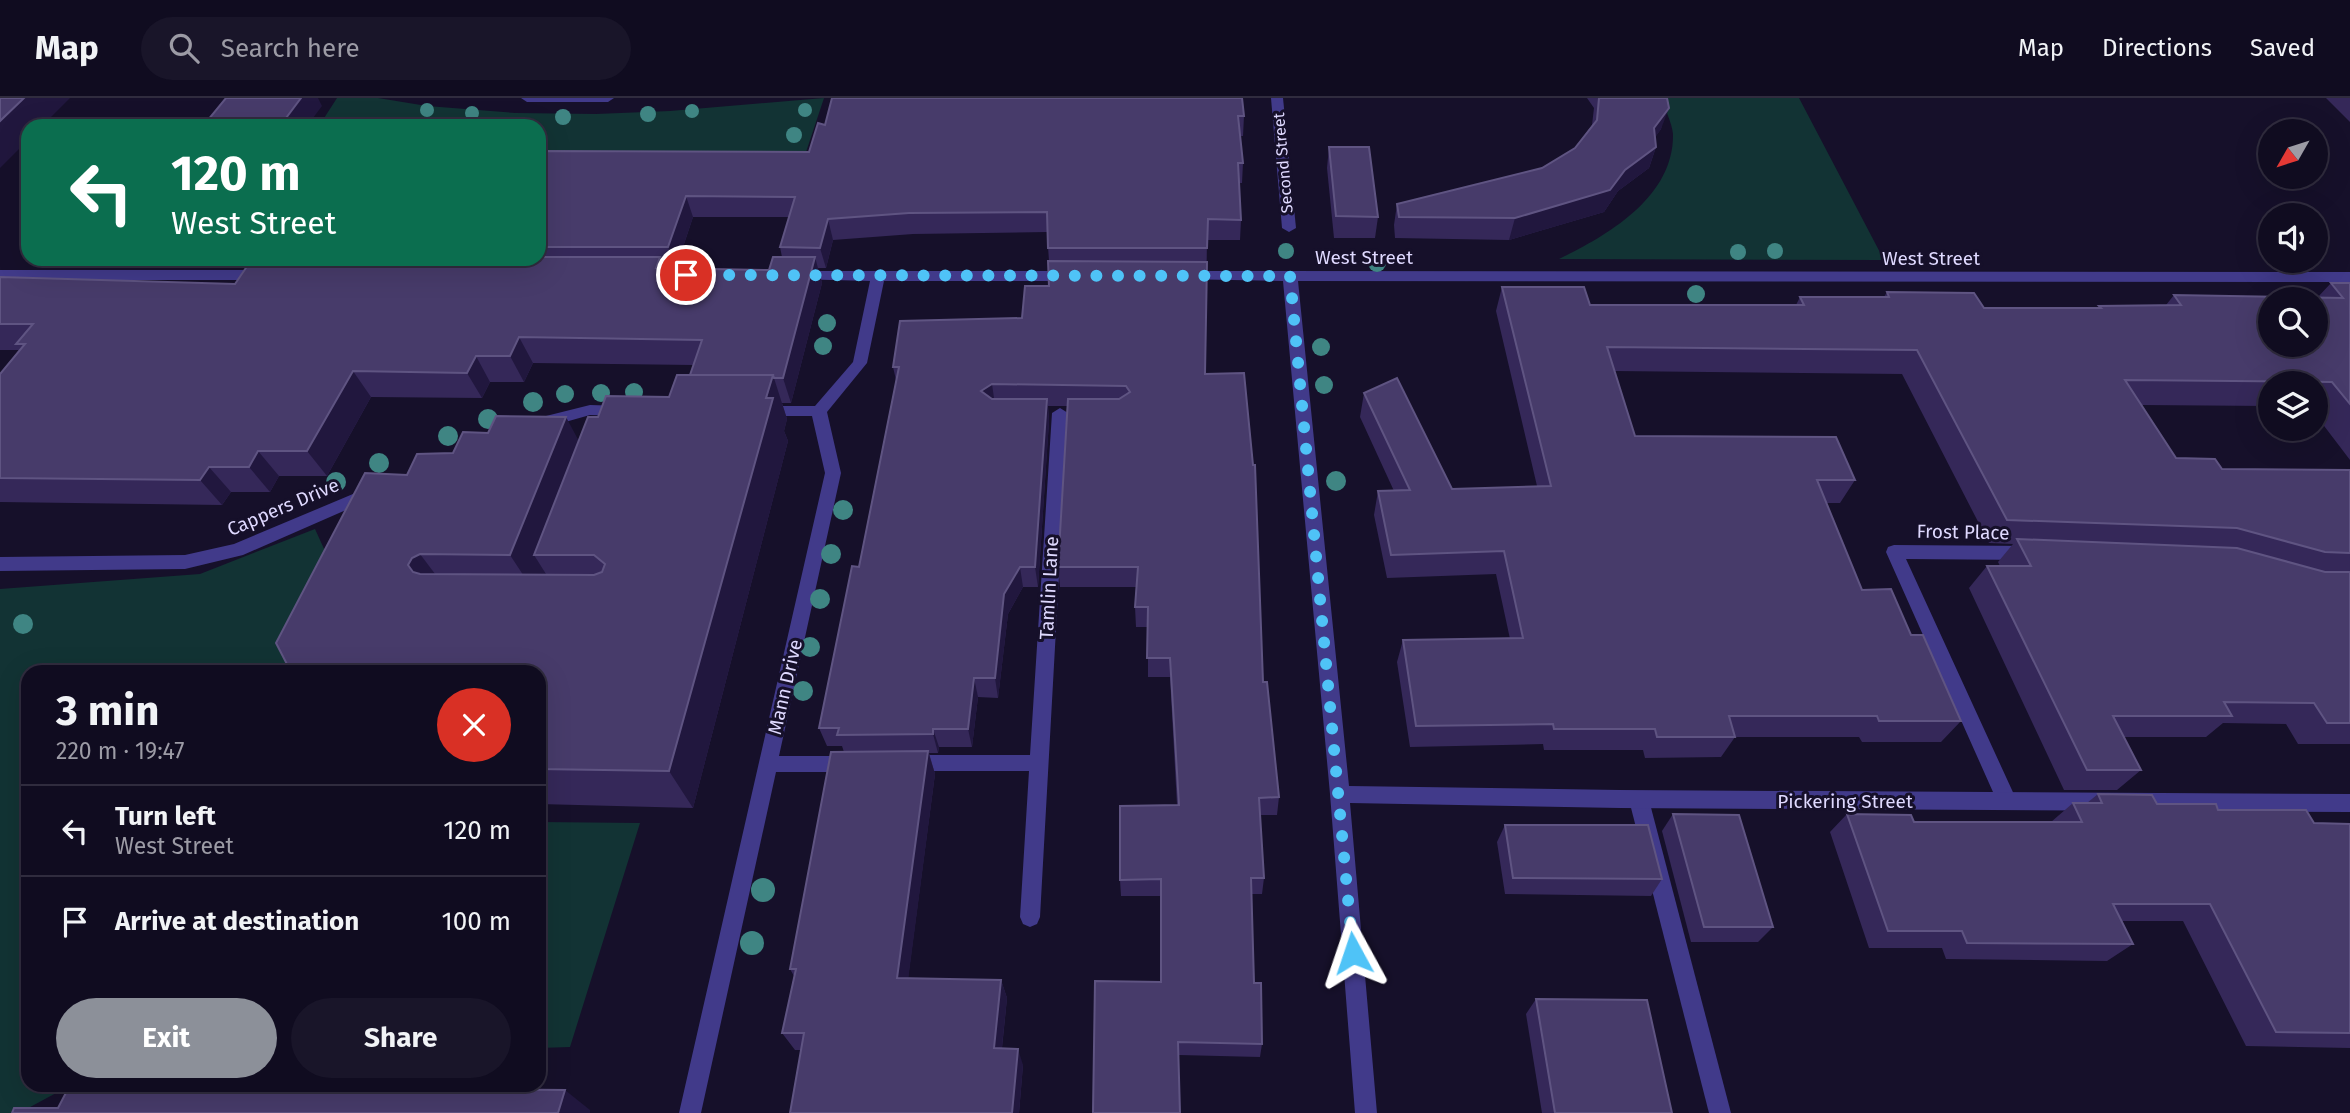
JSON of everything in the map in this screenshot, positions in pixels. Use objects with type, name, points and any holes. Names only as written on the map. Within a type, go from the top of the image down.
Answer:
[{"type":"street","points":[[527,98],[608,98]]},
{"type":"street","name":"Second Street","points":[[1278,98],[1289,228]]},
{"type":"street","points":[[0,275],[279,275]]},
{"type":"street","points":[[781,276],[1085,276]]},
{"type":"street","points":[[752,411],[819,411],[860,363],[878,276]]},
{"type":"street","name":"West Street","points":[[1168,276],[2350,277]]},
{"type":"street","points":[[1290,276],[1340,794],[1366,1113]]},
{"type":"street","points":[[531,425],[590,410],[615,417],[644,411]]},
{"type":"street","name":"Mann Drive","points":[[690,1113],[833,473],[819,411]]},
{"type":"street","name":"Tamlin Lane","points":[[1030,917],[1060,413]]},
{"type":"street","name":"Cappers Drive","points":[[0,564],[185,562],[237,550],[385,487]]},
{"type":"street","name":"Frost Place","points":[[2007,801],[1894,552],[2047,554]]},
{"type":"street","points":[[892,764],[1038,763]]},
{"type":"street","points":[[768,764],[865,764]]},
{"type":"street","name":"Pickering Street","points":[[1340,794],[1639,800],[2350,803]]},
{"type":"street","points":[[1639,800],[1720,1113]]},
{"type":"green space","points":[[337,98],[378,98],[427,106],[515,113],[596,114],[670,111],[824,98],[802,164],[546,163],[546,119],[324,119]]},
{"type":"green space","points":[[1661,98],[1799,98],[1884,260],[1559,259],[1617,226],[1650,195],[1662,177],[1670,156],[1673,134]]},
{"type":"green space","points":[[315,529],[340,584],[300,665],[21,665],[21,1092],[58,1092],[19,1113],[0,1113],[0,589],[200,574]]},
{"type":"green space","points":[[546,822],[640,823],[570,1047],[546,1048]]},
{"type":"building","points":[[0,98],[24,98],[0,121]]},
{"type":"building","points":[[226,98],[301,98],[285,119],[209,119]]},
{"type":"building","points":[[832,98],[1242,98],[1244,116],[1238,116],[1243,163],[1238,163],[1241,220],[1208,219],[1207,248],[1048,248],[1047,212],[909,213],[828,219],[820,248],[780,247],[795,197],[686,196],[668,247],[546,247],[546,151],[809,152],[818,123],[825,125]]},
{"type":"building","points":[[1599,98],[1667,98],[1669,108],[1654,128],[1656,147],[1625,170],[1610,190],[1515,218],[1399,217],[1397,204],[1542,168],[1575,148],[1597,120]]},
{"type":"building","points":[[1329,147],[1369,147],[1378,217],[1336,216]]},
{"type":"building","points":[[546,257],[660,257],[656,268],[769,270],[773,257],[815,257],[783,378],[774,378],[773,375],[690,375],[702,340],[519,337],[510,356],[476,356],[467,373],[353,371],[307,451],[258,451],[249,467],[209,467],[200,480],[0,478],[0,374],[25,344],[16,344],[33,324],[0,324],[0,277],[235,284],[247,266],[546,266]]},
{"type":"building","points":[[1048,261],[1207,262],[1205,374],[1244,373],[1255,465],[1263,682],[1267,682],[1279,797],[1259,798],[1264,878],[1251,878],[1254,983],[1261,983],[1262,1044],[1178,1042],[1180,1113],[1093,1113],[1095,981],[1161,982],[1161,879],[1120,880],[1120,806],[1179,805],[1170,658],[1147,658],[1148,607],[1135,607],[1138,567],[1058,567],[1068,399],[1119,399],[1130,392],[1126,386],[992,384],[981,391],[992,399],[1047,399],[1035,567],[1020,567],[1004,594],[995,678],[974,678],[968,729],[933,729],[933,734],[837,735],[839,728],[819,728],[852,566],[859,567],[899,367],[893,367],[900,321],[1022,318],[1025,286],[1049,286]]},
{"type":"building","points":[[2331,283],[2350,283],[2350,404],[2332,382],[2328,382],[2328,371],[2258,371],[2258,381],[2125,380],[2176,458],[2215,459],[2222,469],[2350,470],[2350,553],[2325,552],[2237,528],[2007,520],[1917,350],[1607,347],[1635,436],[1836,437],[1855,480],[1817,480],[1862,590],[1891,589],[1911,635],[1923,635],[1961,721],[1879,721],[1877,716],[1729,716],[1735,737],[1657,737],[1655,729],[1554,729],[1553,724],[1416,726],[1403,640],[1523,638],[1504,551],[1391,555],[1378,491],[1410,490],[1364,393],[1397,378],[1452,489],[1551,486],[1502,287],[1584,287],[1590,305],[1804,305],[1800,297],[1889,297],[1887,292],[1974,293],[1984,308],[2101,308],[2099,306],[2181,305],[2174,295],[2258,296],[2258,357],[2328,357],[2328,298],[2343,298]]},
{"type":"building","points":[[677,375],[773,375],[766,398],[773,398],[669,771],[546,769],[546,665],[287,665],[276,643],[365,473],[407,475],[417,454],[453,453],[463,432],[488,433],[496,416],[566,417],[510,555],[420,554],[412,558],[408,565],[413,572],[420,574],[594,575],[602,572],[605,564],[594,555],[534,555],[588,417],[598,417],[606,396],[669,397]]},
{"type":"building","points":[[2017,539],[2237,548],[2325,572],[2350,572],[2350,723],[2327,723],[2314,703],[2224,702],[2232,716],[2113,716],[2141,770],[2087,770],[1987,566],[2031,566]]},
{"type":"building","points":[[928,751],[897,978],[1001,980],[994,1048],[1018,1049],[1012,1113],[790,1113],[804,1033],[782,1033],[796,969],[790,969],[831,752]]},
{"type":"building","points":[[2098,794],[2152,795],[2157,804],[2216,804],[2218,810],[2306,810],[2314,823],[2350,824],[2350,1033],[2276,1032],[2210,904],[2113,904],[2133,944],[1967,943],[1962,931],[1888,931],[1847,814],[1911,815],[1914,822],[2082,822],[2073,803],[2102,803]]},
{"type":"building","points":[[1673,814],[1739,815],[1773,927],[1704,927]]},
{"type":"building","points":[[1505,825],[1648,825],[1662,879],[1513,878]]},
{"type":"building","points":[[1536,999],[1647,1000],[1672,1113],[1555,1113]]},
{"type":"building","points":[[565,1090],[558,1113],[12,1113],[14,1108],[58,1108],[66,1092]]},
{"type":"route","points":[[686,275],[1290,276],[1353,953]]}]
